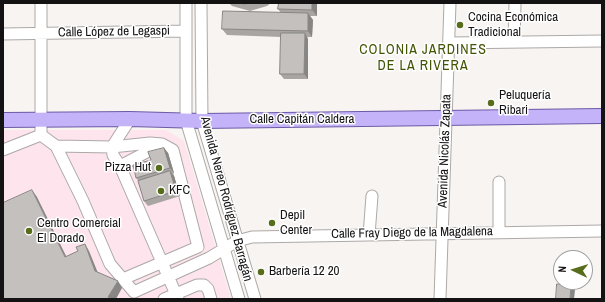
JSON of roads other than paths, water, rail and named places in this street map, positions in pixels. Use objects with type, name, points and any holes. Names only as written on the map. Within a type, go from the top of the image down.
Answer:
[{"type":"main road","name":"Calle Capitán Caldera","points":[[3,120],[130,119],[202,121],[602,116]]},
{"type":"street","points":[[41,136],[42,3]]},
{"type":"street","name":"Avenida Nereo Rodríguez Barragán","points":[[186,3],[186,120],[239,299]]},
{"type":"street","name":"Avenida Nereo Rodríguez Barragán","points":[[201,3],[202,121],[254,299]]},
{"type":"street","name":"Avenida Nicolás Zapata","points":[[440,299],[441,232],[450,3]]},
{"type":"street","points":[[514,42],[515,4]]},
{"type":"street","name":"Calle López de Legaspi","points":[[3,34],[186,31]]},
{"type":"street","points":[[449,43],[602,41]]},
{"type":"street","points":[[130,119],[112,147],[113,154],[120,166],[177,297]]},
{"type":"street","points":[[41,136],[56,146],[83,202],[110,264],[123,279],[133,295]]},
{"type":"street","points":[[3,150],[41,136]]},
{"type":"street","points":[[56,146],[112,147],[150,142],[162,144],[173,150],[198,247],[123,279]]},
{"type":"street","points":[[120,166],[162,144]]},
{"type":"street","points":[[499,182],[499,231]]},
{"type":"street","points":[[369,235],[372,196]]},
{"type":"street","name":"Calle Fray Diego de la Magdalena","points":[[133,295],[168,276],[209,258],[237,241],[252,237],[499,231],[602,231]]},
{"type":"street","points":[[164,299],[177,297],[197,285],[204,285],[208,289],[211,299]]},
{"type":"place","name":"Cocina Económica Tradicional","points":[[460,25]]},
{"type":"place","name":"Peluquería Ribari","points":[[491,103]]},
{"type":"place","name":"Pizza Hut","points":[[159,168]]},
{"type":"place","name":"KFC","points":[[161,191]]},
{"type":"place","name":"Depil Center","points":[[272,223]]},
{"type":"place","name":"Centro Comercial El Dorado","points":[[29,231]]},
{"type":"place","name":"Barbería 12 20","points":[[261,272]]},
{"type":"district","name":"COLONIA JARDINES DE LA RIVERA","points":[[423,58]]}]
